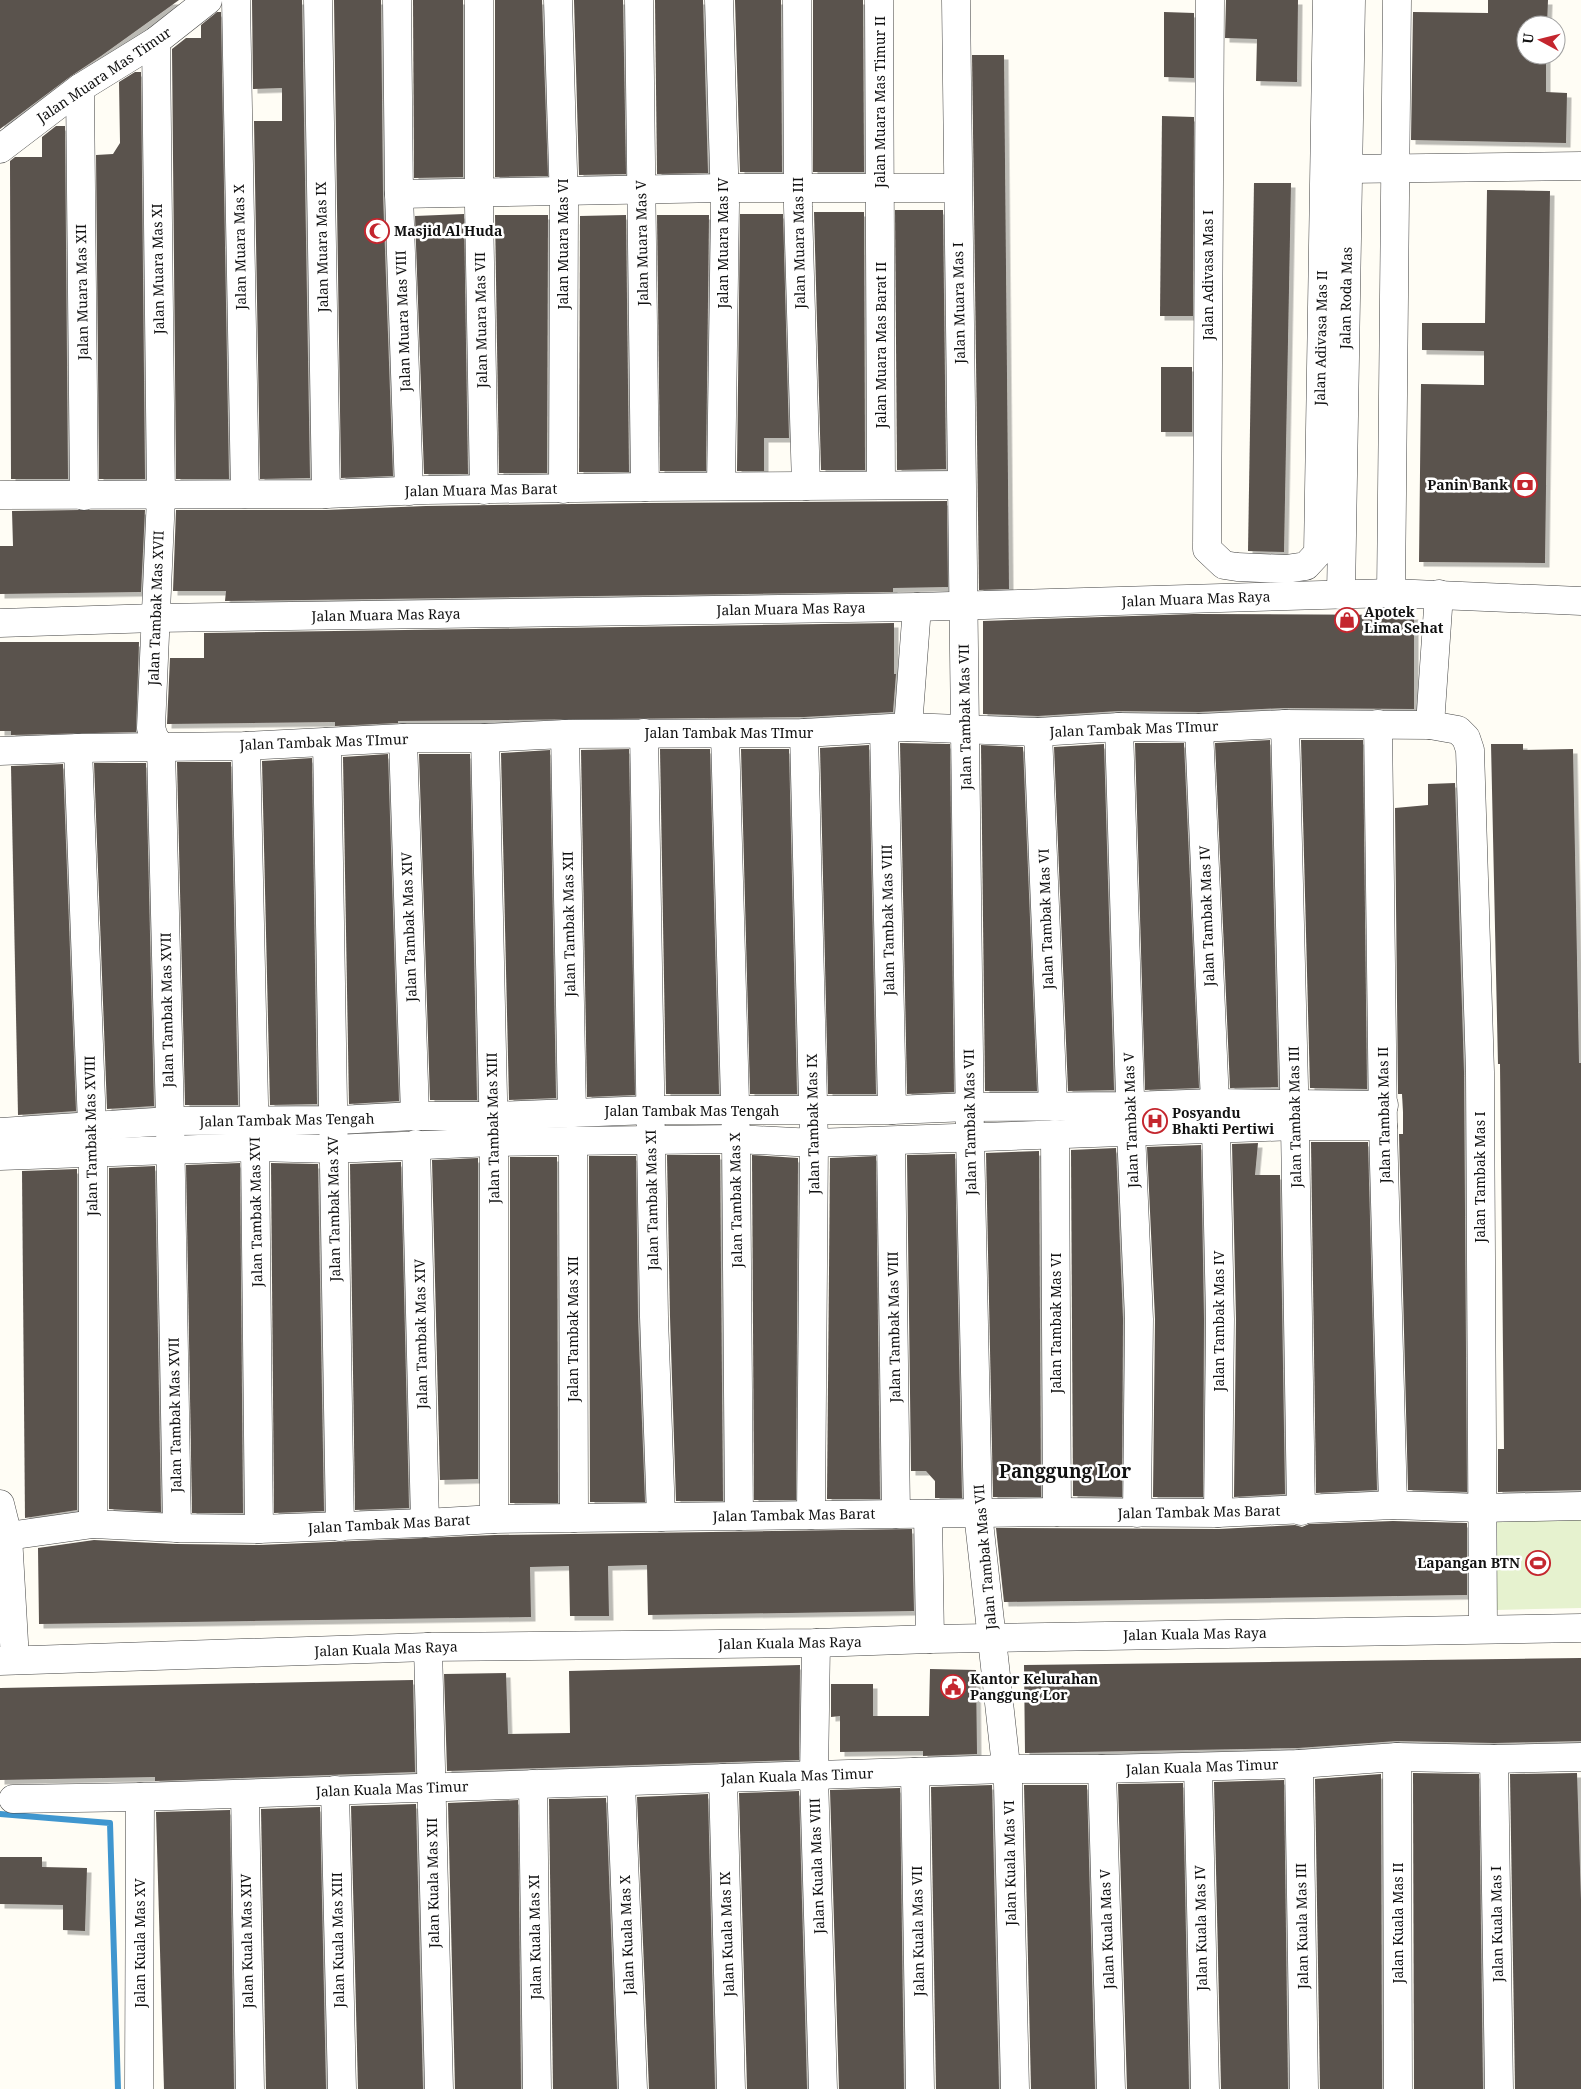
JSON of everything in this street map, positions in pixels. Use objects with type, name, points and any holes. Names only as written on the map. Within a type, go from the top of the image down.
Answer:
[{"type":"street","name":"Jalan Muara Mas Timur","points":[[0,149],[80,88],[156,42],[208,0]]},
{"type":"street","name":"Jalan Muara Mas X","points":[[236,0],[244,494]]},
{"type":"street","name":"Jalan Muara Mas IX","points":[[318,0],[326,494]]},
{"type":"street","name":"Jalan Muara Mas VIII","points":[[397,0],[399,200],[409,491]]},
{"type":"street","name":"Jalan Muara Mas VII","points":[[480,0],[479,199],[484,490]]},
{"type":"street","name":"Jalan Muara Mas VI","points":[[558,0],[563,198],[563,489]]},
{"type":"street","name":"Jalan Muara Mas V","points":[[640,0],[645,486]]},
{"type":"street","name":"Jalan Muara Mas IV","points":[[719,0],[724,196],[721,486]]},
{"type":"street","name":"Jalan Muara Mas III","points":[[797,0],[798,198],[806,486]]},
{"type":"street","name":"Jalan Muara Mas Timur II","points":[[879,0],[880,196]]},
{"type":"street","name":"Jalan Muara Mas I","points":[[956,0],[964,606]]},
{"type":"street","name":"Jalan Adivasa Mas I","points":[[1207,550],[1210,0]]},
{"type":"street","name":"Jalan Adivasa Mas II","points":[[1207,550],[1224,565],[1237,568],[1286,569],[1306,566],[1318,553],[1327,0]]},
{"type":"street","name":"Jalan Roda Mas","points":[[1341,595],[1350,169],[1351,0]]},
{"type":"street","points":[[1391,593],[1396,0]]},
{"type":"street","name":"Jalan Muara Mas XI","points":[[156,42],[161,496]]},
{"type":"street","name":"Jalan Muara Mas XII","points":[[80,88],[84,496]]},
{"type":"street","points":[[1350,169],[1581,166]]},
{"type":"street","points":[[399,200],[724,196],[798,198],[958,197]]},
{"type":"street","name":"Jalan Muara Mas Barat II","points":[[880,196],[881,485]]},
{"type":"street","name":"Jalan Muara Mas Barat","points":[[0,495],[161,496],[645,486],[961,485]]},
{"type":"street","name":"Jalan Tambak Mas XVII","points":[[161,496],[152,728],[154,737],[161,746],[170,1121],[176,1528]]},
{"type":"street","name":"Jalan Muara Mas Raya","points":[[0,623],[156,618],[964,606],[1391,593],[1581,601]]},
{"type":"street","points":[[1430,725],[1439,594]]},
{"type":"street","name":"Jalan Tambak Mas VII","points":[[964,606],[970,1137],[978,1513],[992,1637]]},
{"type":"street","name":"Jalan Tambak Mas VIII","points":[[892,1110],[896,728],[917,607]]},
{"type":"street","name":"Jalan Tambak Mas TImur","points":[[0,751],[161,746],[246,746],[403,738],[485,738],[565,734],[804,733],[896,728],[1038,732],[1119,727],[1200,728],[1285,724],[1378,724],[1430,725],[1458,730]]},
{"type":"street","name":"Jalan Tambak Mas III","points":[[1285,724],[1295,1114],[1301,1511]]},
{"type":"street","name":"Jalan Tambak Mas II","points":[[1378,724],[1383,1115],[1393,1505]]},
{"type":"street","name":"Jalan Tambak Mas V","points":[[1119,727],[1130,1119],[1139,1319],[1137,1513]]},
{"type":"street","name":"Jalan Tambak Mas IV","points":[[1200,728],[1215,1116],[1220,1319],[1218,1513]]},
{"type":"street","name":"Jalan Tambak Mas I","points":[[1458,730],[1466,738],[1470,750],[1480,1072],[1483,1629]]},
{"type":"street","name":"Jalan Tambak Mas VI","points":[[1038,732],[1053,1106]]},
{"type":"street","name":"Jalan Tambak Mas IX","points":[[804,733],[814,1143],[811,1515]]},
{"type":"street","name":"Jalan Tambak Mas XII","points":[[565,734],[572,1113]]},
{"type":"street","name":"Jalan Tambak Mas XI","points":[[644,734],[654,1317],[661,1517]]},
{"type":"street","name":"Jalan Tambak Mas X","points":[[725,734],[736,1139],[739,1516]]},
{"type":"street","name":"Jalan Tambak Mas XIV","points":[[403,738],[415,1116]]},
{"type":"street","name":"Jalan Tambak Mas XIII","points":[[485,738],[493,1129],[494,1519]]},
{"type":"street","name":"Jalan Tambak Mas XV","points":[[327,742],[340,1526]]},
{"type":"street","name":"Jalan Tambak Mas XVI","points":[[246,746],[255,1134],[259,1529]]},
{"type":"street","name":"Jalan Tambak Mas XVIII","points":[[78,748],[92,1140],[93,1524]]},
{"type":"street","points":[[0,751],[0,757]]},
{"type":"street","name":"Jalan Tambak Mas Tengah","points":[[0,1156],[92,1140],[170,1121],[255,1134],[333,1149],[416,1144],[572,1113],[650,1110],[813,1111],[1053,1106],[1130,1119]]},
{"type":"street","name":"Jalan Tambak Mas Tengah","points":[[0,1132],[170,1149],[332,1120],[415,1116],[573,1141],[736,1139],[814,1143],[1055,1134],[1130,1119],[1295,1114],[1383,1115]]},
{"type":"street","name":"Jalan Tambak Mas VI","points":[[1055,1134],[1057,1512]]},
{"type":"street","name":"Jalan Tambak Mas XII","points":[[573,1141],[574,1518]]},
{"type":"street","name":"Jalan Tambak Mas VIII","points":[[891,1141],[896,1514]]},
{"type":"street","name":"Jalan Tambak Mas XIV","points":[[416,1144],[425,1524]]},
{"type":"street","points":[[0,1497],[8,1536],[8,1660]]},
{"type":"street","name":"Jalan Tambak Mas Barat","points":[[8,1536],[93,1524],[259,1529],[425,1524],[494,1519],[1057,1512],[1218,1513],[1301,1511],[1393,1505],[1481,1508],[1581,1506]]},
{"type":"street","points":[[928,1514],[930,1639]]},
{"type":"street","name":"Jalan Kuala Mas Raya","points":[[8,1660],[428,1647],[816,1643],[992,1637],[1581,1628]]},
{"type":"street","name":"Jalan Kuala Mas VI","points":[[992,1637],[1008,1784],[1015,2089]]},
{"type":"street","name":"Jalan Kuala Mas VIII","points":[[816,1643],[814,1776],[823,2089]]},
{"type":"street","name":"Jalan Kuala Mas XII","points":[[428,1647],[438,2089]]},
{"type":"street","name":"Jalan Kuala Mas Timur","points":[[13,1799],[245,1794],[1005,1769],[1102,1769],[1299,1764],[1397,1757],[1494,1759],[1581,1757]]},
{"type":"street","name":"Jalan Kuala Mas II","points":[[1397,1757],[1398,2089]]},
{"type":"street","name":"Jalan Kuala Mas I","points":[[1494,1759],[1499,2089]]},
{"type":"street","name":"Jalan Kuala Mas III","points":[[1299,1764],[1304,2089]]},
{"type":"street","name":"Jalan Kuala Mas IV","points":[[1198,1767],[1205,2089]]},
{"type":"street","name":"Jalan Kuala Mas V","points":[[1102,1769],[1111,2089]]},
{"type":"street","name":"Jalan Kuala Mas VII","points":[[915,1772],[920,2089]]},
{"type":"street","name":"Jalan Kuala Mas IX","points":[[723,1778],[731,2089]]},
{"type":"street","name":"Jalan Kuala Mas X","points":[[622,1782],[633,2089]]},
{"type":"street","name":"Jalan Kuala Mas XI","points":[[533,1784],[537,2089]]},
{"type":"street","name":"Jalan Kuala Mas XIII","points":[[335,1790],[342,2089]]},
{"type":"street","name":"Jalan Kuala Mas XIV","points":[[245,1794],[250,2089]]},
{"type":"street","name":"Jalan Kuala Mas XV","points":[[140,1797],[140,2089]]},
{"type":"green space","name":"Lapangan BTN","points":[[1581,1517],[1581,1608],[1496,1610],[1494,1519]]},
{"type":"building","points":[[0,0],[179,0],[0,129]]},
{"type":"building","points":[[252,0],[302,0],[310,478],[260,479],[254,121],[282,121],[282,88],[253,89]]},
{"type":"building","points":[[334,0],[381,0],[383,194],[393,476],[341,478]]},
{"type":"building","points":[[413,0],[463,0],[463,177],[414,178]]},
{"type":"building","points":[[495,0],[542,0],[548,176],[495,177]]},
{"type":"building","points":[[574,0],[623,0],[626,174],[579,175]]},
{"type":"building","points":[[655,0],[703,0],[708,173],[657,174]]},
{"type":"building","points":[[735,0],[781,0],[782,172],[740,172]]},
{"type":"building","points":[[813,0],[863,0],[864,172],[813,172]]},
{"type":"building","points":[[1226,0],[1298,0],[1297,82],[1256,81],[1257,39],[1225,38]]},
{"type":"building","points":[[1488,0],[1548,0],[1547,15],[1516,15],[1516,65],[1546,65],[1546,92],[1567,93],[1566,143],[1411,140],[1413,12],[1488,13]]},
{"type":"building","points":[[217,12],[221,12],[229,479],[176,479],[172,49],[186,38],[201,38],[201,25]]},
{"type":"building","points":[[1164,12],[1194,13],[1194,78],[1164,77]]},
{"type":"building","points":[[972,55],[1004,55],[1009,589],[979,590]]},
{"type":"building","points":[[135,72],[141,72],[145,479],[99,479],[96,155],[113,154],[120,143],[119,82]]},
{"type":"building","points":[[1162,116],[1194,117],[1193,316],[1160,316]]},
{"type":"building","points":[[56,126],[65,126],[68,479],[11,479],[10,161],[15,157],[42,157],[42,137]]},
{"type":"building","points":[[1254,183],[1291,183],[1284,552],[1248,551]]},
{"type":"building","points":[[1487,190],[1550,191],[1545,563],[1419,562],[1421,384],[1484,385],[1484,351],[1422,350],[1422,323],[1485,323]]},
{"type":"building","points":[[895,210],[943,210],[946,469],[897,470]]},
{"type":"building","points":[[814,212],[864,212],[865,470],[821,470]]},
{"type":"building","points":[[464,214],[468,474],[424,474],[415,216]]},
{"type":"building","points":[[740,214],[783,214],[789,438],[764,438],[764,471],[737,471]]},
{"type":"building","points":[[495,215],[548,215],[547,473],[499,473]]},
{"type":"building","points":[[626,215],[629,472],[579,472],[580,216]]},
{"type":"building","points":[[657,215],[709,215],[706,471],[660,471]]},
{"type":"building","points":[[1161,367],[1192,367],[1192,432],[1161,432]]},
{"type":"building","points":[[947,501],[948,587],[893,588],[893,592],[225,601],[226,591],[173,591],[176,510],[326,510],[426,506]]},
{"type":"building","points":[[145,510],[141,592],[0,594],[0,546],[13,546],[12,511]]},
{"type":"building","points":[[1194,614],[1414,615],[1414,709],[1285,708],[1199,712],[1119,711],[1038,716],[983,714],[983,621]]},
{"type":"building","points":[[894,623],[894,674],[896,674],[893,712],[804,717],[398,721],[398,723],[335,726],[335,722],[167,724],[170,658],[204,658],[204,633]]},
{"type":"building","points":[[0,642],[139,642],[136,732],[11,735],[11,731],[0,731]]},
{"type":"building","points":[[1270,740],[1278,1087],[1230,1088],[1215,743]]},
{"type":"building","points":[[1301,740],[1363,740],[1367,1089],[1310,1088]]},
{"type":"building","points":[[900,743],[950,744],[954,1092],[907,1094]]},
{"type":"building","points":[[1135,743],[1184,743],[1199,1088],[1145,1090]]},
{"type":"building","points":[[1104,744],[1114,1090],[1068,1091],[1054,747]]},
{"type":"building","points":[[1491,744],[1523,744],[1523,750],[1573,749],[1579,1063],[1581,1063],[1581,1490],[1498,1492],[1498,1449],[1504,1449],[1500,1064],[1498,1064]]},
{"type":"building","points":[[869,745],[876,1094],[828,1094],[820,748]]},
{"type":"building","points":[[981,745],[1023,747],[1037,1091],[985,1091]]},
{"type":"building","points":[[629,749],[635,1095],[587,1097],[581,750]]},
{"type":"building","points":[[660,749],[710,749],[719,1094],[666,1094]]},
{"type":"building","points":[[741,749],[789,749],[797,1094],[750,1094]]},
{"type":"building","points":[[550,750],[556,1098],[509,1100],[501,753]]},
{"type":"building","points":[[388,754],[399,1101],[349,1104],[343,757]]},
{"type":"building","points":[[419,754],[470,754],[477,1100],[430,1100]]},
{"type":"building","points":[[312,758],[317,1104],[270,1105],[262,761]]},
{"type":"building","points":[[177,762],[231,762],[238,1105],[185,1105]]},
{"type":"building","points":[[94,763],[146,763],[154,1106],[107,1109]]},
{"type":"building","points":[[63,764],[76,1111],[18,1115],[11,766]]},
{"type":"building","points":[[1455,783],[1464,1072],[1467,1492],[1408,1490],[1399,1134],[1403,1134],[1403,1112],[1402,1094],[1398,1094],[1395,808],[1428,805],[1428,784]]},
{"type":"building","points":[[1311,1142],[1368,1142],[1377,1490],[1316,1493]]},
{"type":"building","points":[[1258,1143],[1255,1175],[1280,1175],[1285,1494],[1234,1497],[1236,1319],[1232,1144]]},
{"type":"building","points":[[1201,1145],[1204,1319],[1203,1497],[1153,1497],[1155,1319],[1147,1147]]},
{"type":"building","points":[[1116,1148],[1123,1319],[1122,1497],[1073,1496],[1071,1150]]},
{"type":"building","points":[[1039,1151],[1041,1497],[993,1497],[986,1153]]},
{"type":"building","points":[[955,1154],[962,1498],[935,1498],[935,1481],[926,1471],[911,1471],[907,1155]]},
{"type":"building","points":[[667,1155],[720,1155],[723,1501],[676,1501]]},
{"type":"building","points":[[752,1155],[798,1158],[796,1500],[754,1500]]},
{"type":"building","points":[[589,1156],[636,1156],[638,1317],[645,1502],[590,1502]]},
{"type":"building","points":[[876,1156],[880,1499],[827,1499],[830,1158]]},
{"type":"building","points":[[510,1157],[557,1157],[558,1503],[510,1503]]},
{"type":"building","points":[[478,1158],[478,1479],[440,1480],[432,1160]]},
{"type":"building","points":[[401,1162],[409,1508],[355,1510],[350,1164]]},
{"type":"building","points":[[240,1163],[243,1513],[192,1513],[186,1165]]},
{"type":"building","points":[[271,1163],[318,1164],[324,1511],[274,1513]]},
{"type":"building","points":[[155,1166],[161,1512],[109,1509],[109,1168]]},
{"type":"building","points":[[77,1169],[77,1510],[25,1518],[22,1171]]},
{"type":"building","points":[[1393,1521],[1467,1523],[1467,1595],[1004,1602],[996,1528],[1219,1529],[1295,1525],[1302,1527],[1309,1524]]},
{"type":"building","points":[[912,1529],[914,1611],[648,1615],[647,1565],[608,1566],[609,1616],[570,1616],[569,1566],[530,1567],[531,1617],[39,1624],[38,1548],[94,1540],[176,1544],[259,1545],[495,1535]]},
{"type":"building","points":[[1581,1658],[1581,1741],[1494,1743],[1397,1741],[1298,1748],[1025,1753],[1024,1665]]},
{"type":"building","points":[[800,1665],[799,1760],[447,1771],[444,1674],[506,1673],[508,1734],[570,1733],[569,1671]]},
{"type":"building","points":[[930,1669],[976,1670],[977,1754],[923,1756],[923,1751],[840,1752],[840,1716],[831,1717],[831,1684],[873,1684],[873,1716],[929,1716]]},
{"type":"building","points":[[413,1680],[415,1772],[155,1781],[155,1777],[0,1780],[0,1688]]},
{"type":"building","points":[[1413,1773],[1479,1774],[1483,2089],[1414,2089]]},
{"type":"building","points":[[1577,1773],[1581,1901],[1581,2089],[1515,2089],[1510,1774]]},
{"type":"building","points":[[1381,1774],[1382,2089],[1320,2089],[1315,1779]]},
{"type":"building","points":[[1284,1780],[1288,2089],[1221,2089],[1214,1782]]},
{"type":"building","points":[[1183,1783],[1189,2089],[1127,2089],[1118,1784]]},
{"type":"building","points":[[992,1785],[999,2089],[936,2089],[931,1787]]},
{"type":"building","points":[[1024,1785],[1087,1785],[1095,2089],[1031,2089]]},
{"type":"building","points":[[900,1788],[904,2089],[839,2089],[830,1790]]},
{"type":"building","points":[[799,1791],[807,2089],[747,2089],[739,1793]]},
{"type":"building","points":[[708,1794],[715,2089],[649,2089],[637,1797]]},
{"type":"building","points":[[606,1798],[617,2089],[553,2089],[549,1799]]},
{"type":"building","points":[[518,1800],[521,2089],[455,2089],[448,1803]]},
{"type":"building","points":[[416,1804],[423,2089],[358,2089],[351,1806]]},
{"type":"building","points":[[320,1807],[326,2089],[266,2089],[261,1809]]},
{"type":"building","points":[[230,1810],[234,2089],[164,2089],[156,1812]]},
{"type":"building","points":[[0,1857],[42,1857],[42,1867],[87,1868],[85,1931],[63,1930],[63,1905],[0,1904]]},
{"type":"waterway","points":[[0,1814],[110,1823],[118,2089]]},
{"type":"place","name":"Masjid Al Huda","points":[[377,231]]},
{"type":"place","name":"Panin Bank","points":[[1525,485]]},
{"type":"place","name":"Apotek Lima Sehat","points":[[1347,620]]},
{"type":"place","name":"Posyandu Bhakti Pertiwi","points":[[1155,1121]]},
{"type":"place","name":"Lapangan BTN","points":[[1538,1563]]},
{"type":"place","name":"Kantor Kelurahan Panggung Lor","points":[[953,1687]]},
{"type":"district","name":"Panggung Lor","points":[[1065,1471]]}]
